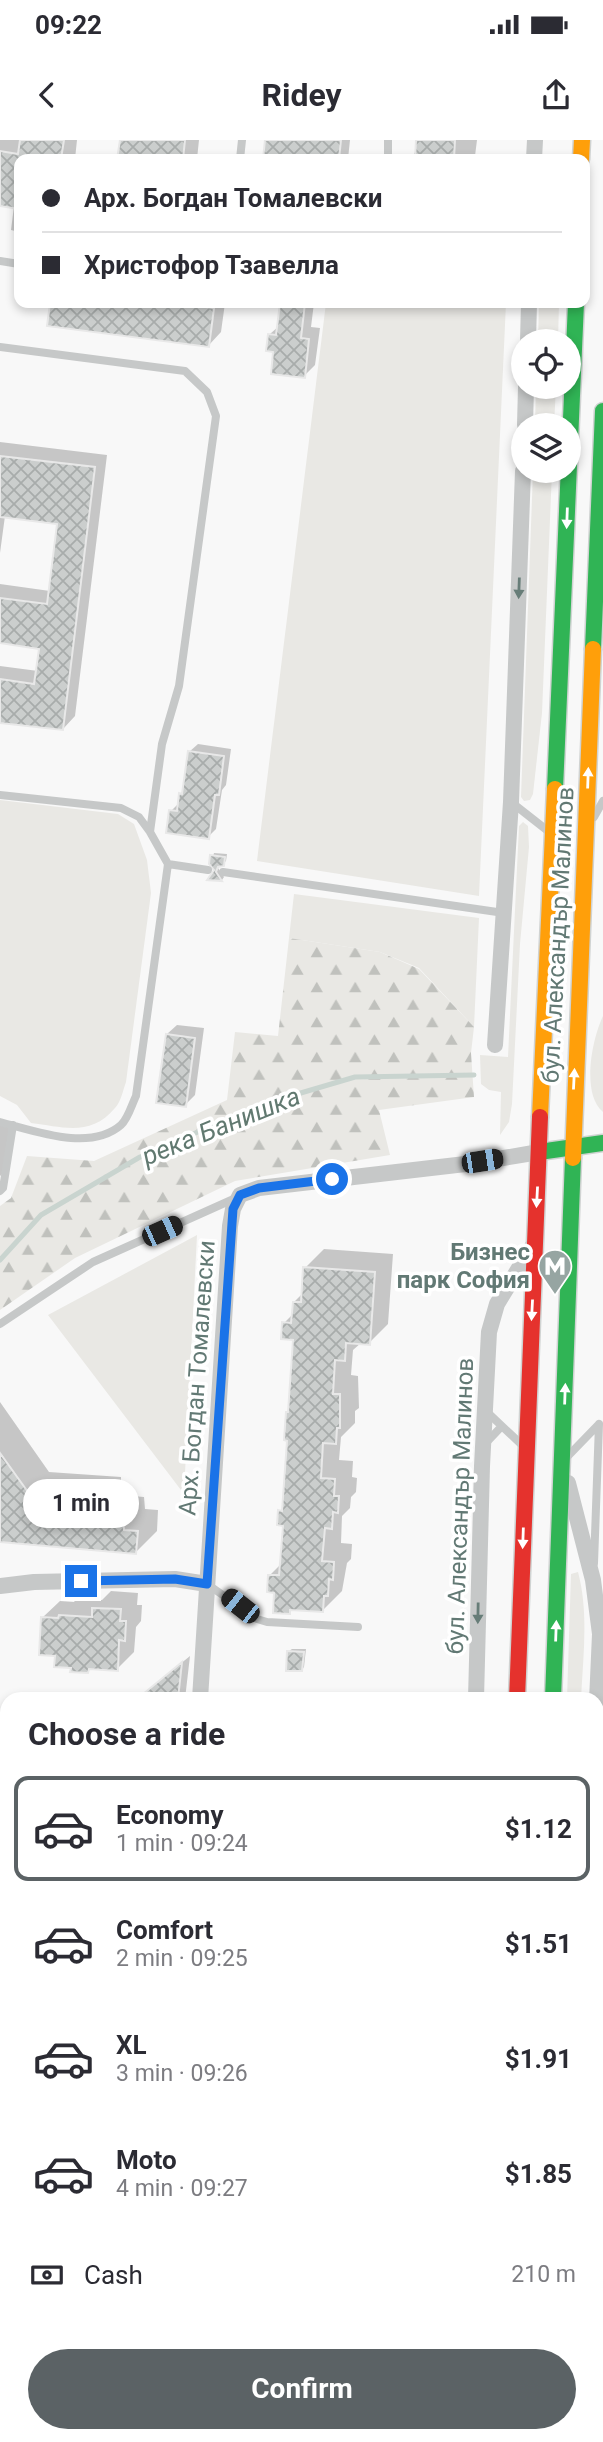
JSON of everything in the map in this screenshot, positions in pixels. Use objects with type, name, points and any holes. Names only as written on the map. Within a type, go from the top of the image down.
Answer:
[{"type":"main road","name":"бул. Александър Малинов","points":[[517,1692],[576,308]]},
{"type":"main road","name":"бул. Александър Малинов","points":[[553,1692],[603,411]]},
{"type":"main road","points":[[539,1152],[603,1143]]},
{"type":"street","points":[[528,329],[529,308]]},
{"type":"street","points":[[495,1045],[511,803],[523,483]]},
{"type":"street","points":[[240,1195],[259,1188],[474,1163],[539,1152]]},
{"type":"street","name":"Арх. Богдан Томалевски","points":[[200,1692],[230,1226],[233,1209],[240,1195]]},
{"type":"street","name":"бул. Александър Малинов","points":[[476,1692],[489,1332],[497,1304],[535,1242]]},
{"type":"street","name":"бул. Александър Малинов","points":[[562,1462],[593,1580],[601,1634],[598,1692]]},
{"type":"street","points":[[0,1586],[34,1582],[175,1579],[207,1584]]},
{"type":"lane","points":[[0,348],[185,371],[207,392],[216,416],[179,686],[162,744],[150,832]]},
{"type":"lane","points":[[0,795],[121,808],[139,817],[167,864],[136,1096],[122,1125],[93,1138],[63,1138],[0,1122]]},
{"type":"lane","points":[[585,840],[603,801]]},
{"type":"lane","points":[[511,803],[554,836]]},
{"type":"lane","points":[[167,864],[208,870]]},
{"type":"lane","points":[[223,872],[504,913]]},
{"type":"lane","points":[[0,1191],[3,1188],[13,1125]]},
{"type":"lane","points":[[0,1324],[93,1262],[240,1195]]},
{"type":"lane","points":[[485,1410],[526,1448]]},
{"type":"lane","points":[[562,1462],[599,1424],[593,1580]]},
{"type":"lane","points":[[483,1446],[501,1427]]},
{"type":"lane","points":[[207,1584],[257,1619],[267,1622],[358,1627]]},
{"type":"green space","points":[[325,308],[506,308],[479,896],[257,861]]},
{"type":"green space","points":[[539,308],[559,308],[558,329],[538,329]]},
{"type":"green space","points":[[536,399],[555,399],[555,413],[535,413]]},
{"type":"green space","points":[[533,483],[552,483],[542,713],[533,794],[530,800],[524,801],[521,797]]},
{"type":"green space","points":[[0,800],[118,814],[134,824],[147,860],[151,893],[126,1082],[115,1108],[106,1117],[86,1127],[65,1128],[31,1123],[17,1105],[0,1096]]},
{"type":"green space","points":[[523,822],[528,826],[529,847],[520,944],[512,1104],[509,1122],[500,1135],[501,1092],[489,1090],[481,1084],[480,1055],[508,1057],[519,826]]},
{"type":"green space","points":[[294,894],[479,918],[474,1027],[419,968],[380,952],[289,938]]},
{"type":"green space","points":[[289,938],[380,952],[419,969],[474,1027],[471,1053],[474,1097],[379,1110],[390,1155],[235,1181],[75,1258],[0,1310],[0,1206],[11,1198],[27,1156],[94,1161],[227,1100],[235,1032],[278,1036]]},
{"type":"green space","points":[[603,1016],[603,1112],[596,1104],[590,1080],[592,1052]]},
{"type":"green space","points":[[197,1235],[184,1493],[184,1494],[48,1315]]},
{"type":"green space","points":[[578,1572],[583,1603],[581,1692],[567,1692],[571,1574]]},
{"type":"building","points":[[20,140],[64,140],[62,154],[18,154]]},
{"type":"building","points":[[120,140],[185,140],[184,154],[118,154]]},
{"type":"building","points":[[265,140],[341,140],[340,154],[264,154]]},
{"type":"building","points":[[416,140],[455,140],[454,154],[415,154]]},
{"type":"building","points":[[0,151],[18,154],[14,154],[14,208],[0,206]]},
{"type":"building","points":[[49,308],[214,308],[209,347],[47,326]]},
{"type":"building","points":[[279,308],[304,308],[301,338],[309,339],[305,378],[271,374],[273,352],[266,351],[268,334],[276,335]]},
{"type":"building","points":[[0,456],[95,467],[63,730],[0,723],[0,679],[34,684],[39,649],[0,643],[0,598],[47,604],[57,524],[0,517]]},
{"type":"building","points":[[188,751],[224,756],[209,839],[166,833],[169,810],[177,811],[179,793],[182,794]]},
{"type":"building","points":[[210,855],[225,857],[224,866],[218,867],[216,872],[222,881],[207,880],[214,870],[209,864]]},
{"type":"building","points":[[166,1034],[195,1038],[186,1107],[156,1103]]},
{"type":"building","points":[[303,1267],[375,1272],[370,1345],[346,1343],[345,1361],[335,1360],[333,1394],[340,1394],[340,1428],[337,1428],[336,1444],[323,1443],[321,1478],[335,1479],[334,1496],[339,1496],[338,1513],[333,1512],[332,1529],[325,1528],[322,1561],[334,1562],[333,1580],[329,1579],[323,1612],[290,1610],[290,1614],[273,1613],[274,1593],[267,1592],[268,1575],[279,1575],[283,1526],[277,1525],[278,1510],[282,1511],[287,1441],[284,1440],[293,1340],[281,1339],[282,1322],[291,1323],[293,1302],[301,1302]]},
{"type":"building","points":[[0,1453],[28,1492],[101,1498],[100,1506],[111,1508],[112,1517],[123,1518],[124,1530],[138,1531],[136,1554],[0,1542]]},
{"type":"building","points":[[92,1608],[121,1609],[120,1621],[126,1621],[125,1641],[119,1640],[118,1671],[89,1669],[88,1673],[70,1672],[71,1668],[54,1667],[55,1656],[39,1655],[41,1617],[92,1617]]},
{"type":"building","points":[[287,1651],[304,1652],[302,1671],[286,1671]]},
{"type":"building","points":[[182,1662],[179,1692],[146,1692]]},
{"type":"waterway","name":"река Банишка","points":[[0,1260],[41,1215],[140,1157],[260,1105],[355,1077],[474,1075]]},
{"type":"traffic: fast","points":[[555,789],[576,308]]},
{"type":"traffic: fast","points":[[593,649],[603,411]]},
{"type":"traffic: fast","points":[[539,1152],[603,1143]]},
{"type":"traffic: fast","points":[[553,1692],[573,1158]]},
{"type":"traffic: slow","points":[[581,154],[582,140]]},
{"type":"traffic: slow","points":[[573,1158],[593,649]]},
{"type":"traffic: slow","points":[[540,1117],[555,789]]},
{"type":"traffic: jam","points":[[517,1692],[540,1117]]},
{"type":"place","name":"Бизнес парк София","points":[[555,1296]]},
{"type":"route","points":[[81,1581],[175,1579],[207,1584],[233,1209],[240,1195],[259,1188],[332,1179]]}]
